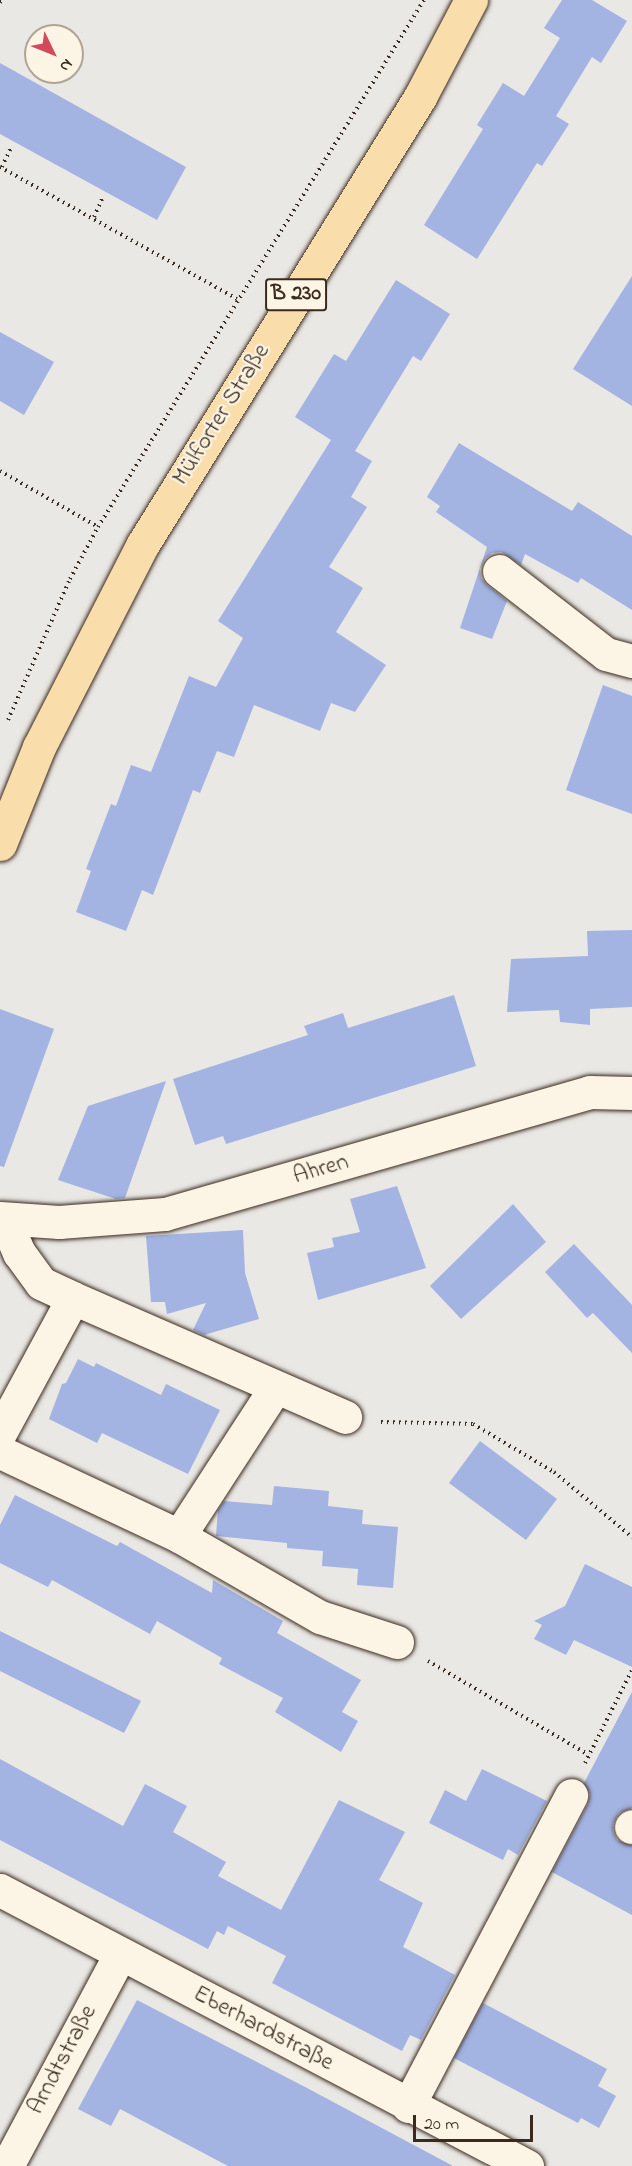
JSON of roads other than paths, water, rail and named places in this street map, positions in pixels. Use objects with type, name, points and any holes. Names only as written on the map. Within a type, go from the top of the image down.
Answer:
[{"type":"main road","name":"Mülforter Straße","points":[[0,844],[39,747],[143,544],[420,97],[471,0]]},
{"type":"street","points":[[499,571],[606,654],[632,661]]},
{"type":"street","name":"Ahren","points":[[345,1417],[41,1283],[19,1253],[2,1219],[59,1222],[165,1214],[590,1092],[632,1093]]},
{"type":"street","points":[[0,1433],[73,1298]]},
{"type":"street","points":[[179,1536],[275,1388]]},
{"type":"street","points":[[0,1452],[179,1536],[320,1617],[397,1642]]},
{"type":"street","points":[[408,2106],[571,1795]]},
{"type":"street","name":"Eberhardstraße","points":[[0,1890],[408,2106],[527,2166]]},
{"type":"street","name":"Arndtstraße","points":[[7,2166],[120,1954]]}]
